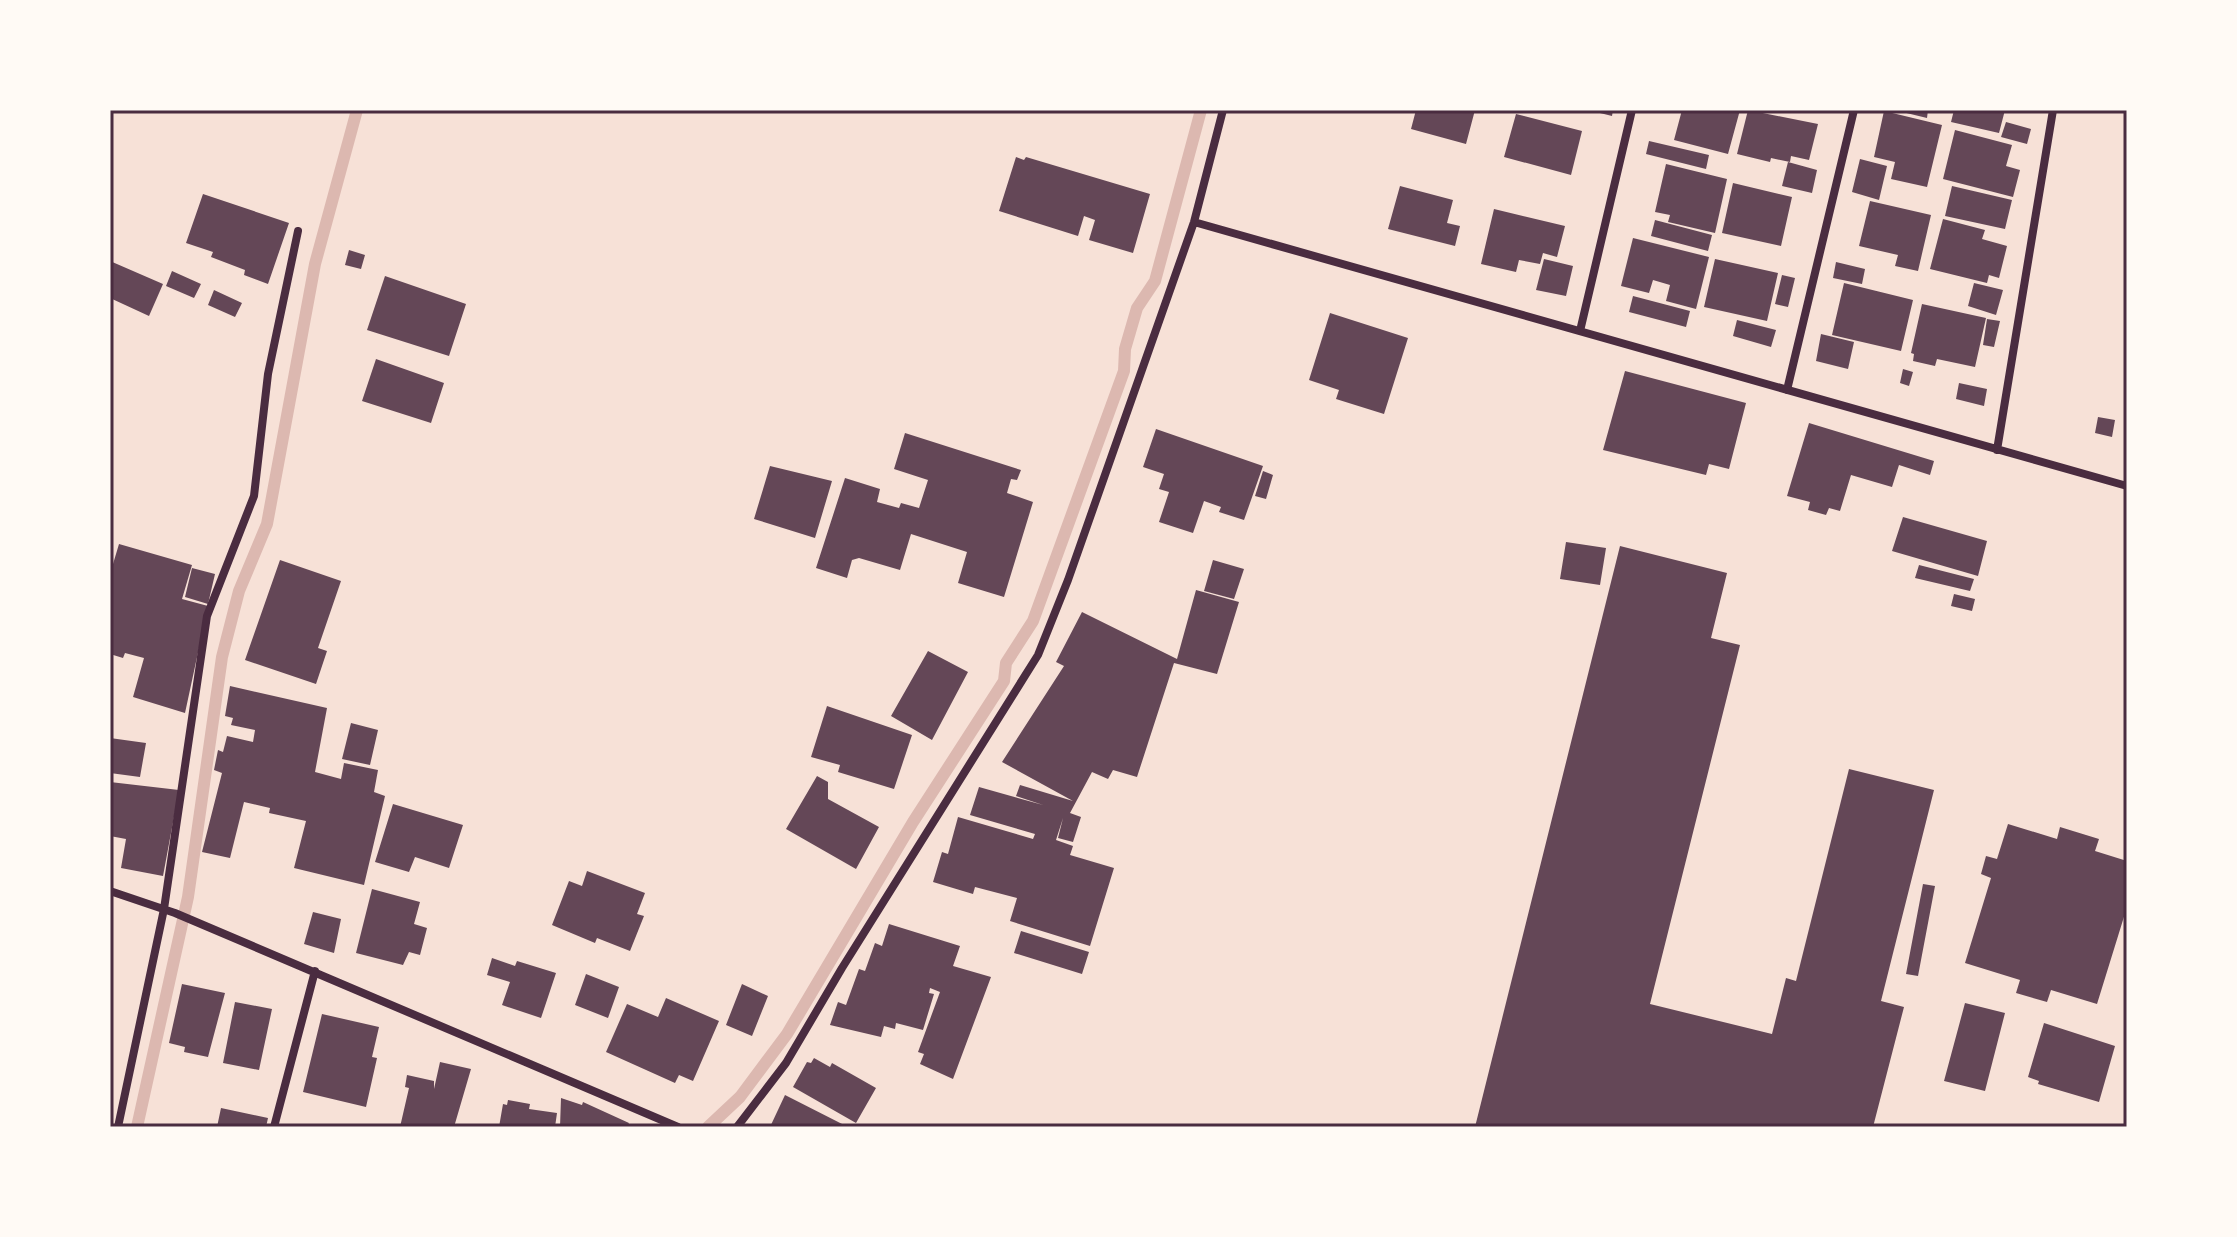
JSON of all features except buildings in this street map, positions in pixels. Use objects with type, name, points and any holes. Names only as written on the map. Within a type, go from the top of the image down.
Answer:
[{"type":"street","points":[[737,1127],[786,1063],[1038,655],[1068,580],[1194,222],[1223,110]]},
{"type":"street","points":[[1580,331],[1632,110]]},
{"type":"street","points":[[1787,390],[1854,110]]},
{"type":"street","points":[[1997,450],[2053,110]]},
{"type":"street","points":[[1194,222],[2127,486]]},
{"type":"street","points":[[118,1127],[164,909],[207,616],[254,496],[268,374],[298,231]]},
{"type":"street","points":[[110,891],[191,919],[678,1127]]},
{"type":"street","points":[[274,1127],[315,971]]},
{"type":"waterway","points":[[137,1127],[188,897],[222,657],[239,591],[267,524],[315,264],[357,110]]},
{"type":"waterway","points":[[708,1127],[740,1097],[787,1034],[913,822],[1004,681],[1006,663],[1033,621],[1124,371],[1125,349],[1137,308],[1155,281],[1201,110]]}]
